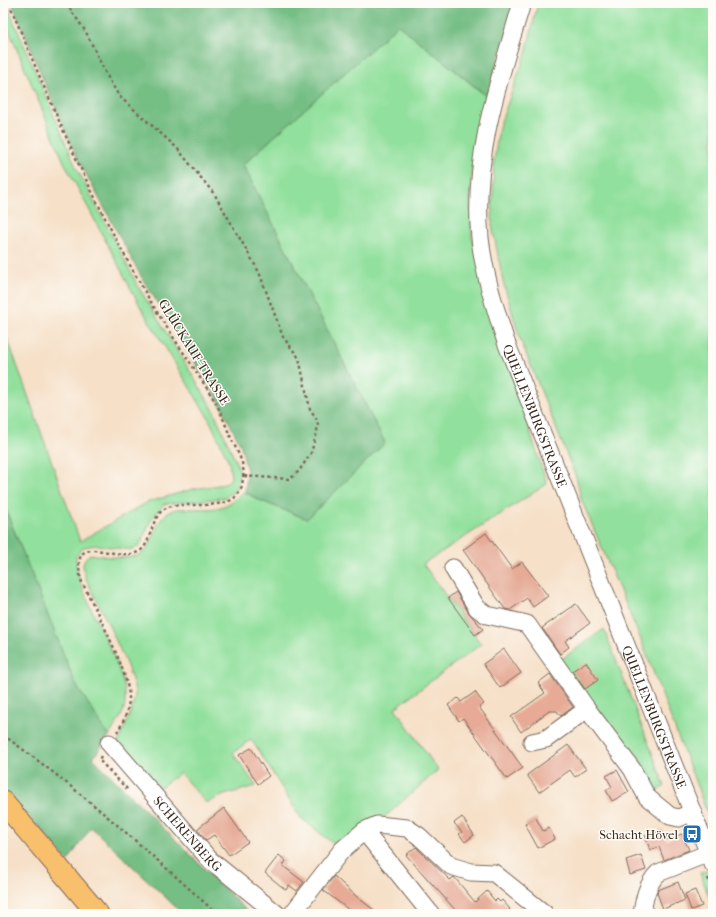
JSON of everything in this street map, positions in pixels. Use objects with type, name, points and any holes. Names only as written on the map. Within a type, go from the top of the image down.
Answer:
[{"type":"main road","points":[[5,806],[98,914]]},
{"type":"street","name":"QUELLENBURGSTRASSE","points":[[522,3],[494,95],[479,177],[480,238],[486,274],[506,342],[694,812],[711,859]]},
{"type":"street","points":[[453,568],[477,608],[486,614],[528,624],[632,769],[647,797],[670,816],[679,818],[694,812]]},
{"type":"street","points":[[532,742],[546,739],[587,708]]},
{"type":"street","name":"SCHERENBERG","points":[[112,739],[210,860],[277,914]]},
{"type":"street","points":[[292,914],[342,850],[364,831],[377,825],[407,828],[419,836],[451,866],[471,872],[494,873],[545,914]]},
{"type":"street","points":[[364,831],[430,914]]},
{"type":"street","points":[[642,914],[647,890],[653,878],[658,873],[711,859]]},
{"type":"path","name":"GLÜCKAUF-TRASSE","points":[[9,3],[85,180],[144,290],[216,404],[243,466],[243,476]]},
{"type":"path","points":[[66,3],[86,32],[106,74],[119,96],[177,148],[215,195],[259,272],[283,337],[299,358],[310,409],[318,421],[317,432],[311,453],[299,471],[290,479],[243,476],[241,490],[232,499],[221,504],[168,507],[160,513],[154,521],[144,546],[138,552],[130,554],[91,550],[84,553],[79,558],[78,567],[81,580],[118,660],[128,690],[129,698],[125,716],[112,739]]},
{"type":"path","points":[[3,735],[76,789],[151,853],[217,914]]},
{"type":"green space","points":[[3,3],[6,3],[77,169],[139,288],[213,409],[239,469],[238,488],[224,498],[164,504],[151,520],[140,545],[132,550],[97,545],[84,547],[76,556],[78,574],[85,594],[122,677],[125,696],[123,712],[109,736],[76,685],[3,503],[3,326],[80,541],[148,502],[193,489],[225,484],[231,478],[229,462],[209,419],[140,306],[64,162],[3,16]]},
{"type":"green space","points":[[12,3],[516,3],[487,96],[398,25],[243,165],[385,443],[307,519],[259,500],[245,492],[247,471],[241,446],[216,396],[142,278],[78,159]]},
{"type":"green space","points":[[538,3],[713,3],[713,828],[641,640],[581,499],[577,480],[520,339],[503,281],[492,225],[494,162],[499,127],[526,53]]},
{"type":"green space","points":[[398,24],[486,96],[472,172],[470,205],[472,237],[511,372],[547,484],[423,564],[481,644],[395,708],[438,770],[381,820],[335,845],[301,818],[251,739],[233,753],[256,786],[224,795],[206,803],[180,773],[159,788],[117,746],[134,701],[134,685],[123,655],[86,579],[83,565],[85,559],[90,554],[119,558],[136,556],[143,553],[148,547],[157,526],[166,514],[176,509],[218,508],[230,503],[244,492],[259,500],[307,519],[385,443],[243,165]]},
{"type":"green space","points":[[3,503],[76,685],[109,736],[93,758],[250,914],[183,914],[91,827],[68,861],[18,804],[3,791]]},
{"type":"green space","points":[[604,629],[665,786],[650,795],[559,661]]},
{"type":"green space","points":[[709,870],[713,882],[713,907],[700,873]]},
{"type":"building","points":[[486,533],[512,569],[522,562],[548,596],[533,607],[527,598],[510,610],[505,609],[463,550]]},
{"type":"building","points":[[456,592],[469,613],[483,629],[475,635],[448,598]]},
{"type":"building","points":[[576,604],[590,623],[565,641],[569,647],[560,654],[542,628]]},
{"type":"building","points":[[504,649],[521,673],[500,688],[483,664]]},
{"type":"building","points":[[586,662],[598,680],[585,689],[572,671]]},
{"type":"building","points":[[550,674],[573,707],[561,716],[557,711],[549,711],[521,732],[511,717],[545,693],[538,683]]},
{"type":"building","points":[[475,692],[484,704],[479,707],[523,768],[507,779],[463,718],[459,721],[448,705],[458,698],[461,702]]},
{"type":"building","points":[[568,745],[586,769],[575,777],[570,770],[539,792],[527,775]]},
{"type":"building","points":[[251,748],[269,776],[258,784],[239,755]]},
{"type":"building","points":[[617,770],[629,792],[612,801],[606,790],[612,787],[606,776]]},
{"type":"building","points":[[224,808],[248,842],[229,855],[214,835],[206,840],[197,829]]},
{"type":"building","points":[[462,817],[474,835],[465,842],[459,834],[462,832],[454,823]]},
{"type":"building","points":[[536,818],[543,831],[549,828],[555,839],[538,848],[525,824]]},
{"type":"building","points":[[662,830],[666,840],[682,834],[689,850],[664,860],[659,847],[650,850],[645,836]]},
{"type":"building","points":[[416,847],[450,880],[454,877],[475,902],[487,891],[495,901],[497,899],[500,902],[502,900],[510,909],[505,914],[459,914],[406,855]]},
{"type":"building","points":[[279,855],[286,861],[283,866],[304,882],[297,891],[289,885],[286,890],[265,873]]},
{"type":"building","points":[[641,855],[646,870],[630,875],[626,860]]},
{"type":"building","points":[[334,876],[379,914],[354,914],[323,890]]},
{"type":"building","points":[[678,882],[685,900],[663,909],[657,893],[658,890]]},
{"type":"building","points":[[695,890],[702,906],[691,910],[685,894]]},
{"type":"place","name":"Schacht Hövel","points":[[692,834]]}]
